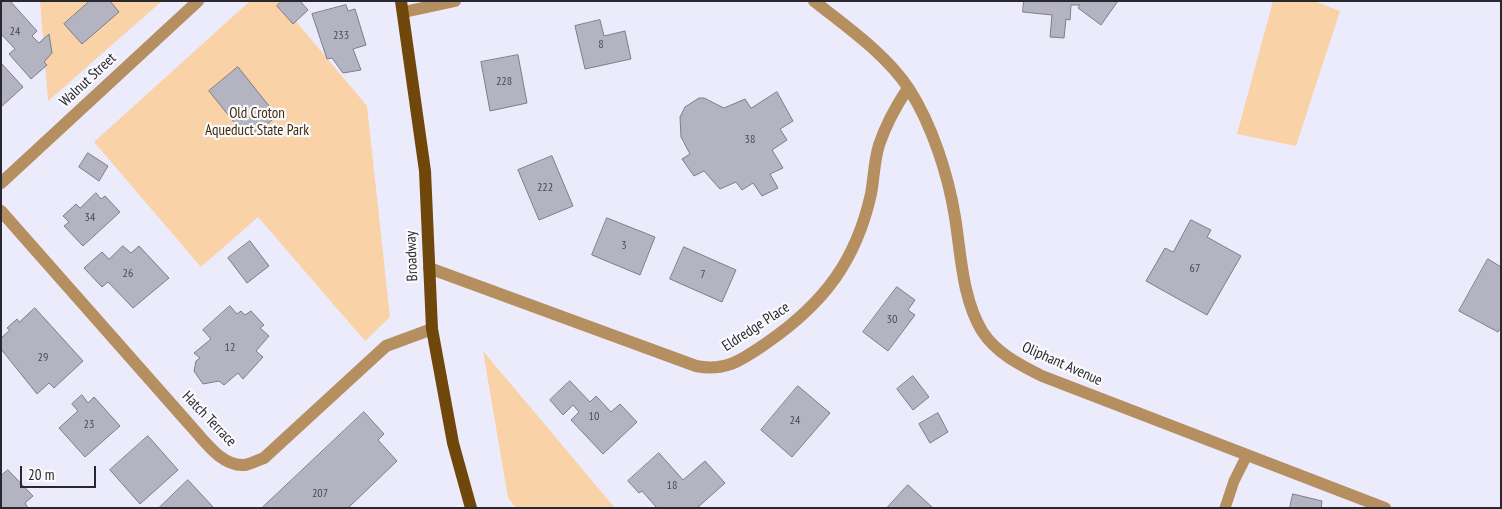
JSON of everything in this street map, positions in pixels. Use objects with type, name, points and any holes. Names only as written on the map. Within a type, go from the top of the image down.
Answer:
[{"type":"main road","name":"Broadway","points":[[402,7],[426,171],[432,329],[453,443],[470,508]]},
{"type":"street","name":"Walnut Street","points":[[1,183],[198,1]]},
{"type":"street","points":[[402,7],[455,1]]},
{"type":"street","name":"Oliphant Avenue","points":[[814,1],[849,28],[880,56],[908,88],[931,136],[944,172],[955,214],[969,297],[975,316],[983,332],[1007,357],[1042,376],[1385,508]]},
{"type":"street","name":"Eldredge Place","points":[[429,268],[696,366],[711,369],[730,365],[793,324],[820,299],[835,280],[851,251],[863,219],[884,131],[896,106],[908,88]]},
{"type":"street","name":"Hatch Terrace","points":[[1,211],[188,424],[221,458],[232,464],[246,465],[264,458],[386,346],[432,329]]},
{"type":"lane","points":[[1225,508],[1234,481],[1248,455]]},
{"type":"green space","points":[[40,1],[162,1],[48,101]]},
{"type":"green space","name":"Old Croton Aqueduct State Park","points":[[250,1],[279,1],[367,106],[390,317],[365,341],[258,217],[201,267],[94,142]]},
{"type":"green space","points":[[1273,1],[1314,1],[1340,11],[1296,146],[1237,134]]},
{"type":"green space","points":[[483,351],[615,508],[516,508],[508,498]]},
{"type":"building","points":[[1,1],[10,1],[37,31],[32,36],[39,43],[49,34],[52,53],[44,62],[47,65],[31,79],[9,54],[15,49],[1,34]]},
{"type":"building","points":[[90,1],[110,1],[119,12],[82,44],[64,24]]},
{"type":"building","points":[[282,1],[300,1],[308,10],[293,24],[277,6]]},
{"type":"building","points":[[1024,1],[1118,1],[1101,25],[1078,8],[1080,5],[1071,5],[1070,20],[1066,19],[1064,38],[1050,37],[1052,15],[1023,12]]},
{"type":"building","points":[[346,5],[348,11],[355,9],[366,45],[353,49],[361,70],[343,73],[332,58],[327,59],[312,14]]},
{"type":"building","points":[[600,20],[604,36],[625,31],[631,59],[585,69],[575,26]]},
{"type":"building","points":[[518,55],[527,103],[490,111],[481,62]]},
{"type":"building","points":[[1,63],[23,87],[1,107]]},
{"type":"building","points":[[238,67],[277,116],[256,133],[249,124],[241,131],[209,91]]},
{"type":"building","points":[[777,92],[793,121],[780,129],[787,140],[772,150],[783,168],[770,174],[778,188],[762,196],[753,183],[742,190],[736,182],[720,189],[704,171],[694,176],[682,159],[690,154],[681,137],[680,117],[685,107],[699,98],[704,98],[724,108],[745,99],[751,108]]},
{"type":"building","points":[[88,153],[108,166],[99,181],[79,167]]},
{"type":"building","points":[[552,156],[573,206],[539,220],[518,170]]},
{"type":"building","points":[[96,193],[101,199],[105,196],[120,212],[83,246],[64,226],[69,222],[63,216],[76,204],[80,208]]},
{"type":"building","points":[[607,218],[655,237],[640,275],[592,255]]},
{"type":"building","points":[[1191,220],[1211,230],[1207,237],[1241,256],[1207,315],[1146,281],[1165,248],[1173,252]]},
{"type":"building","points":[[250,241],[269,266],[247,283],[228,258]]},
{"type":"building","points":[[123,246],[131,253],[139,246],[169,278],[133,308],[108,282],[102,287],[84,268],[102,252],[109,259]]},
{"type":"building","points":[[684,247],[736,270],[722,302],[670,279]]},
{"type":"building","points":[[1488,259],[1501,267],[1501,328],[1498,332],[1459,311]]},
{"type":"building","points":[[897,287],[915,300],[908,310],[915,315],[888,351],[863,332]]},
{"type":"building","points":[[230,306],[237,314],[241,311],[245,315],[251,311],[264,325],[260,328],[269,336],[256,351],[263,357],[243,379],[238,373],[224,385],[219,381],[203,384],[194,371],[196,361],[200,358],[194,353],[211,339],[203,330]]},
{"type":"building","points":[[35,308],[83,361],[54,388],[49,383],[37,394],[1,349],[1,338],[10,330],[7,328],[17,319],[19,322]]},
{"type":"building","points":[[913,376],[929,397],[913,410],[897,389]]},
{"type":"building","points":[[570,381],[590,402],[596,396],[611,412],[620,404],[637,422],[603,454],[571,420],[579,412],[573,405],[563,415],[550,400]]},
{"type":"building","points":[[798,386],[830,413],[792,457],[761,430]]},
{"type":"building","points":[[82,395],[88,403],[94,397],[120,426],[85,457],[59,428],[78,411],[72,404]]},
{"type":"building","points":[[364,412],[384,434],[378,440],[397,461],[348,508],[262,508]]},
{"type":"building","points":[[938,413],[948,432],[930,443],[919,424]]},
{"type":"building","points":[[148,436],[178,470],[140,504],[110,470]]},
{"type":"building","points":[[659,453],[683,480],[705,461],[725,483],[697,508],[657,508],[642,491],[639,493],[628,481]]},
{"type":"building","points":[[8,470],[33,496],[25,503],[28,508],[1,508],[1,476]]},
{"type":"building","points":[[188,480],[214,508],[159,508]]},
{"type":"building","points":[[908,485],[933,508],[887,508]]},
{"type":"building","points":[[1293,494],[1322,501],[1321,508],[1290,508]]}]
